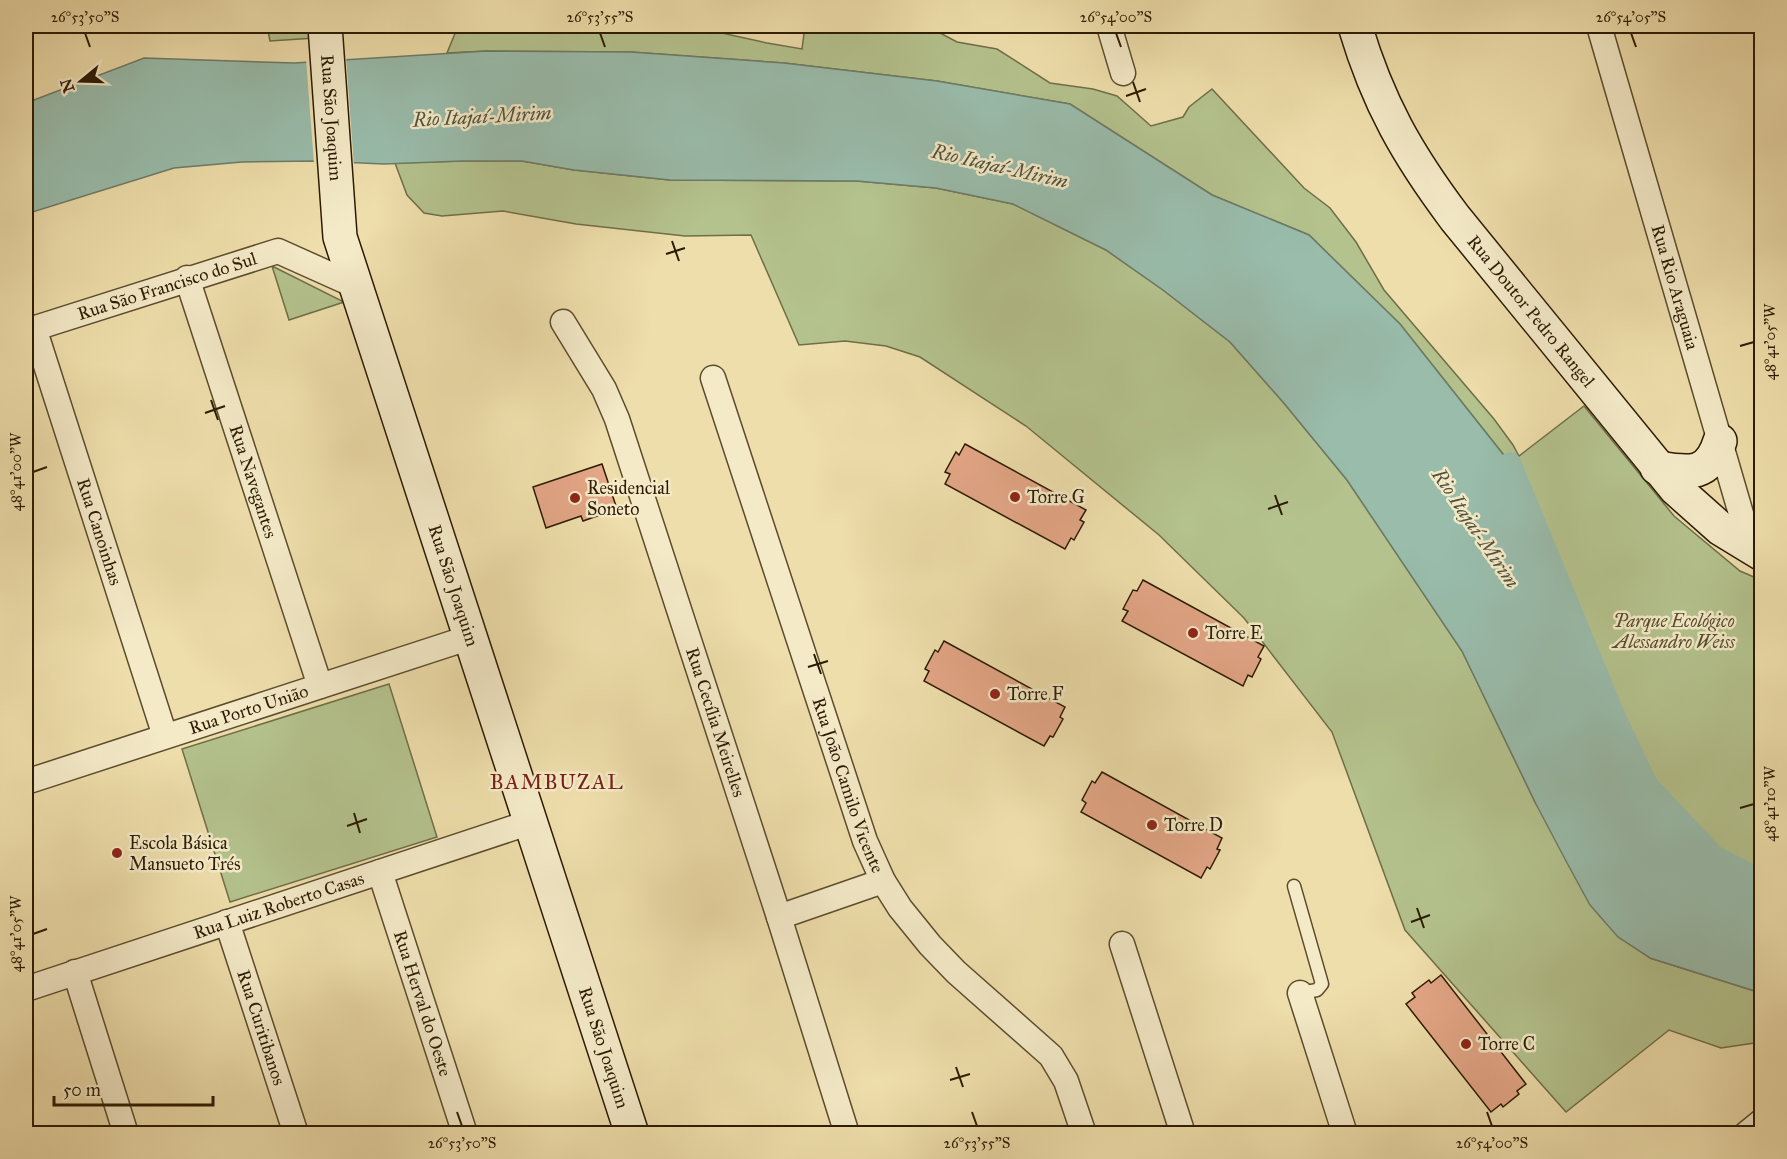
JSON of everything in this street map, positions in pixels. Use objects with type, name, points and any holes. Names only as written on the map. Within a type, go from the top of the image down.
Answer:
[{"type":"street","points":[[1109,26],[1123,74]]},
{"type":"street","name":"Rua Doutor Pedro Rangel","points":[[1355,26],[1378,92],[1398,135],[1425,179],[1657,468],[1697,510],[1721,529],[1756,551]]},
{"type":"street","name":"Rua Rio Araguaia","points":[[1599,26],[1720,441],[1756,551]]},
{"type":"street","name":"Rua São Joaquim","points":[[325,31],[340,237],[632,1134]]},
{"type":"street","points":[[308,264],[325,264],[341,258],[344,249]]},
{"type":"street","name":"Rua São Francisco do Sul","points":[[30,329],[278,250],[356,286]]},
{"type":"street","name":"Rua Navegantes","points":[[187,278],[320,686]]},
{"type":"street","name":"Rua Cecília Meirelles","points":[[563,322],[604,389],[617,419],[847,1134]]},
{"type":"street","name":"Rua Canoinhas","points":[[30,329],[165,736]]},
{"type":"street","name":"Rua João Camilo Vicente","points":[[713,378],[865,841],[883,881],[900,908],[956,972],[1052,1056],[1066,1081],[1084,1134]]},
{"type":"street","points":[[1657,468],[1686,473],[1698,469],[1709,464],[1715,457],[1720,441]]},
{"type":"street","name":"Rua Porto União","points":[[26,782],[471,637]]},
{"type":"street","name":"Rua Luiz Roberto Casas","points":[[26,989],[531,822]]},
{"type":"street","name":"Rua Herval do Oeste","points":[[380,872],[465,1134]]},
{"type":"street","points":[[779,917],[883,881]]},
{"type":"street","name":"Rua Curitibanos","points":[[227,922],[296,1134]]},
{"type":"street","points":[[1122,944],[1183,1134]]},
{"type":"street","points":[[75,972],[126,1134]]},
{"type":"street","points":[[1300,993],[1345,1134]]},
{"type":"street","points":[[1746,1134],[1761,1121]]},
{"type":"lane","points":[[1294,886],[1322,984],[1317,990],[1300,993]]},
{"type":"green space","points":[[267,26],[314,26],[315,38],[270,41]]},
{"type":"green space","name":"Parque Ecológico Alessandro Weiss","points":[[472,26],[690,26],[802,49],[805,26],[927,26],[957,42],[997,49],[1050,83],[1093,89],[1117,96],[1151,126],[1183,117],[1189,107],[1212,89],[1304,188],[1330,208],[1356,242],[1384,290],[1494,419],[1519,456],[1584,406],[1674,516],[1740,571],[1761,580],[1761,881],[1714,856],[1648,786],[1616,720],[1510,463],[1400,324],[1309,235],[1212,195],[1070,104],[937,81],[784,63],[631,52],[447,53],[456,31]]},
{"type":"green space","points":[[522,161],[574,170],[670,180],[857,181],[936,188],[1013,204],[1106,250],[1163,290],[1230,342],[1283,402],[1347,480],[1462,651],[1536,804],[1650,958],[1761,993],[1761,1042],[1721,1048],[1669,1030],[1566,1112],[1405,930],[1332,732],[1244,618],[1159,535],[1026,426],[920,357],[886,346],[845,341],[799,345],[751,235],[685,236],[576,224],[503,211],[442,216],[424,213],[407,195],[395,163]]},
{"type":"green space","points":[[272,266],[344,302],[289,320]]},
{"type":"green space","points":[[389,684],[437,837],[230,902],[182,749]]},
{"type":"water","name":"Rio Itajaí-Mirim","points":[[487,51],[631,52],[784,63],[937,81],[1070,104],[1212,195],[1309,235],[1400,324],[1510,463],[1616,720],[1648,786],[1714,856],[1761,881],[1761,993],[1650,958],[1618,937],[1590,905],[1536,804],[1462,651],[1347,480],[1283,402],[1230,342],[1163,290],[1106,250],[1013,204],[936,188],[857,181],[670,180],[574,170],[522,161],[384,164],[317,161],[242,162],[174,168],[26,214],[26,103],[144,58],[294,63]]},
{"type":"pier","points":[[346,56],[354,166],[314,164],[306,59]]},
{"type":"building","name":"Torre G","points":[[965,444],[1086,510],[1080,520],[1084,522],[1074,540],[1071,538],[1065,549],[945,484],[950,474],[945,472],[956,452],[959,455]]},
{"type":"building","name":"Residencial Soneto","points":[[602,464],[617,509],[583,521],[581,516],[546,528],[533,487]]},
{"type":"building","name":"Torre E","points":[[1143,580],[1264,646],[1258,657],[1261,659],[1252,677],[1248,675],[1243,686],[1122,621],[1128,611],[1123,609],[1133,590],[1137,591]]},
{"type":"building","name":"Torre F","points":[[944,641],[1065,707],[1060,717],[1063,719],[1053,737],[1050,736],[1044,746],[924,681],[929,671],[925,669],[935,650],[938,652]]},
{"type":"building","name":"Torre D","points":[[1102,772],[1222,838],[1217,849],[1220,850],[1210,869],[1207,867],[1201,878],[1081,812],[1086,803],[1082,800],[1092,781],[1095,783]]},
{"type":"building","name":"Torre C","points":[[1441,975],[1526,1084],[1517,1091],[1519,1094],[1503,1107],[1501,1104],[1491,1112],[1406,1004],[1415,997],[1412,993],[1429,980],[1431,983]]},
{"type":"waterway","points":[[1510,463],[1616,720],[1648,786],[1714,856],[1762,881]]},
{"type":"place","name":"Torre G","points":[[1015,497]]},
{"type":"place","name":"Residencial Soneto","points":[[575,498]]},
{"type":"place","name":"Torre E","points":[[1193,633]]},
{"type":"place","name":"Torre F","points":[[995,694]]},
{"type":"place","name":"Torre D","points":[[1152,825]]},
{"type":"place","name":"Escola Básica Mansueto Trés","points":[[117,853]]},
{"type":"place","name":"Torre C","points":[[1466,1044]]},
{"type":"district","name":"BAMBUZAL","points":[[557,782]]}]
